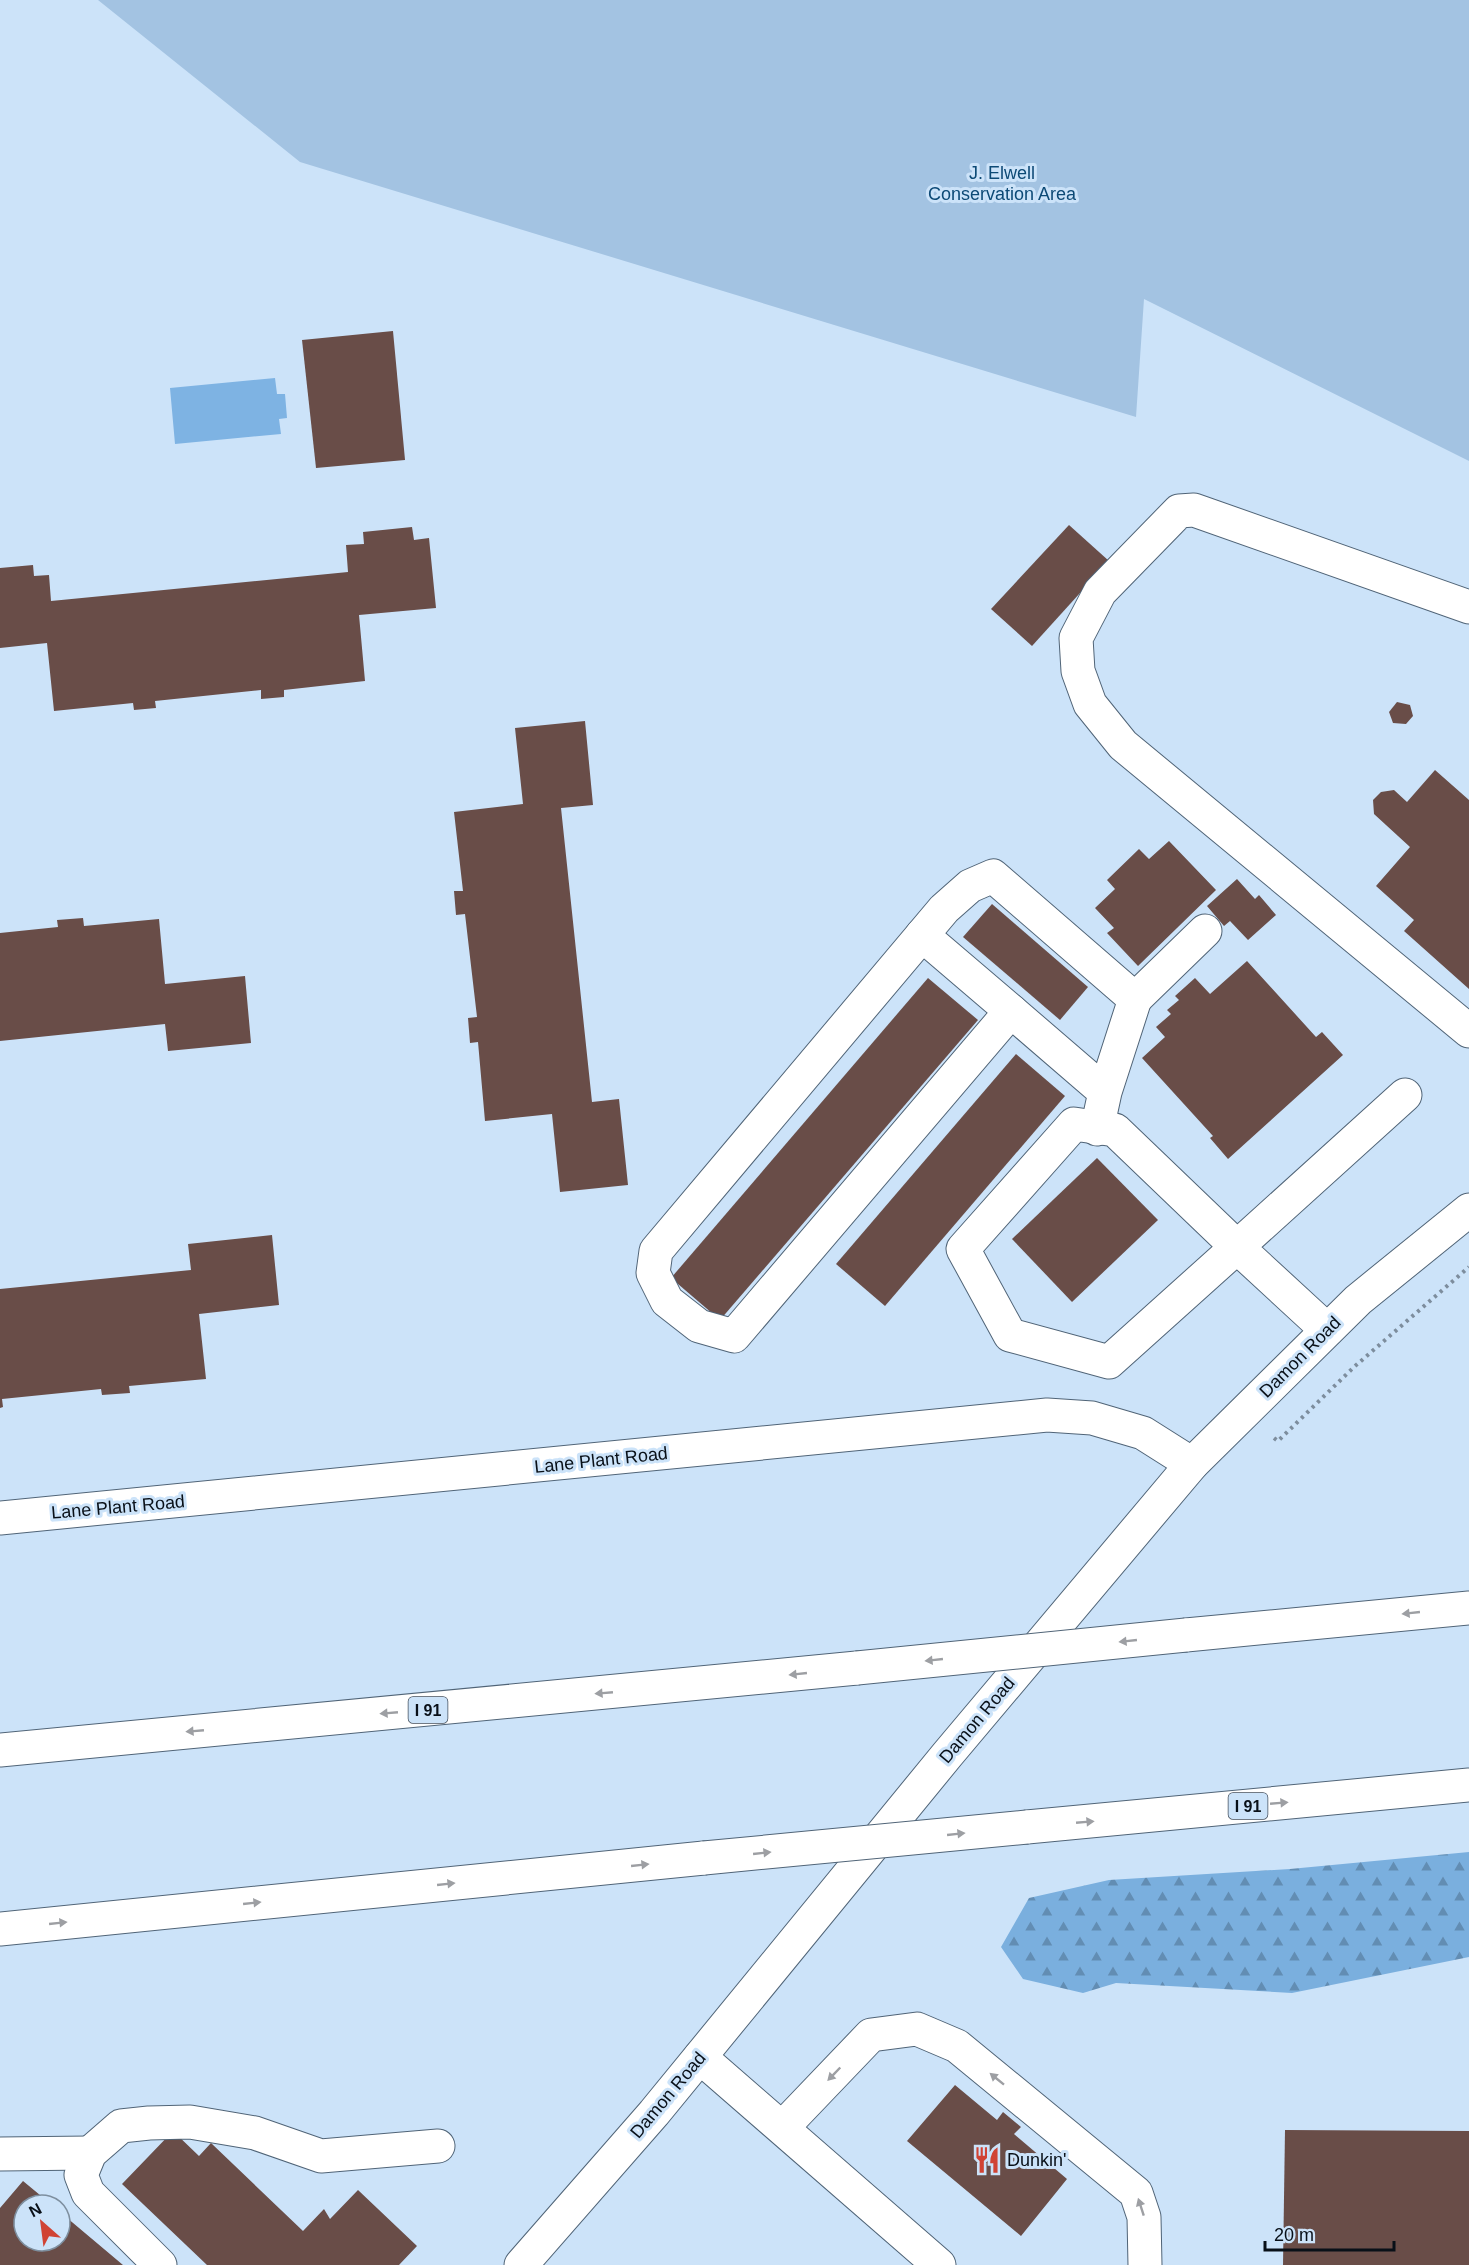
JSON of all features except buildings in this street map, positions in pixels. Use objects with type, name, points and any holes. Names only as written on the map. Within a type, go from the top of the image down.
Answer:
[{"type":"main road","points":[[1469,607],[1194,510],[1179,511],[1100,592],[1076,638],[1078,671],[1090,704],[1123,745],[1469,1031]]},
{"type":"main road","points":[[1011,1011],[734,1336],[699,1326],[667,1301],[653,1273],[656,1251],[944,909],[970,886],[993,876],[1135,999]]},
{"type":"main road","points":[[1097,1129],[1105,1092],[1135,999],[1205,932]]},
{"type":"main road","points":[[922,935],[1105,1092]]},
{"type":"main road","points":[[1327,1330],[1238,1247],[1115,1130],[1074,1124],[963,1250],[1010,1335],[1109,1362],[1238,1247],[1405,1095]]},
{"type":"main road","name":"Damon Road","points":[[521,2265],[700,2057],[947,1755],[1192,1464],[1358,1300],[1469,1210]]},
{"type":"main road","name":"Lane Plant Road","points":[[0,1518],[1047,1415],[1092,1418],[1143,1433],[1192,1464]]},
{"type":"main road","name":"I 91","points":[[0,1749],[1469,1608]]},
{"type":"main road","name":"I 91","points":[[0,1929],[704,1858],[1469,1785]]},
{"type":"main road","points":[[783,2127],[871,2035],[917,2029],[957,2046],[1136,2193],[1144,2217],[1145,2265]]},
{"type":"main road","points":[[700,2057],[939,2265]]},
{"type":"main road","points":[[160,2265],[88,2193],[81,2175],[90,2153],[121,2126],[180,2122],[255,2133],[321,2156],[438,2146]]},
{"type":"main road","points":[[0,2154],[90,2153]]},
{"type":"path","points":[[1244,1413],[1278,1441],[1354,1367],[1469,1267]]},
{"type":"green space","name":"J. Elwell Conservation Area","points":[[98,0],[1469,0],[1469,461],[1144,299],[1136,417],[300,162]]},
{"type":"green space","points":[[1469,1852],[1469,1957],[1292,1993],[1116,1983],[1083,1993],[1023,1979],[1001,1947],[1029,1898],[1109,1880],[1290,1869]]},
{"type":"shaded area","points":[[275,378],[277,394],[285,394],[287,418],[279,419],[281,434],[175,444],[170,388]]},
{"type":"place","name":"Dunkin'","points":[[987,2160]]}]
